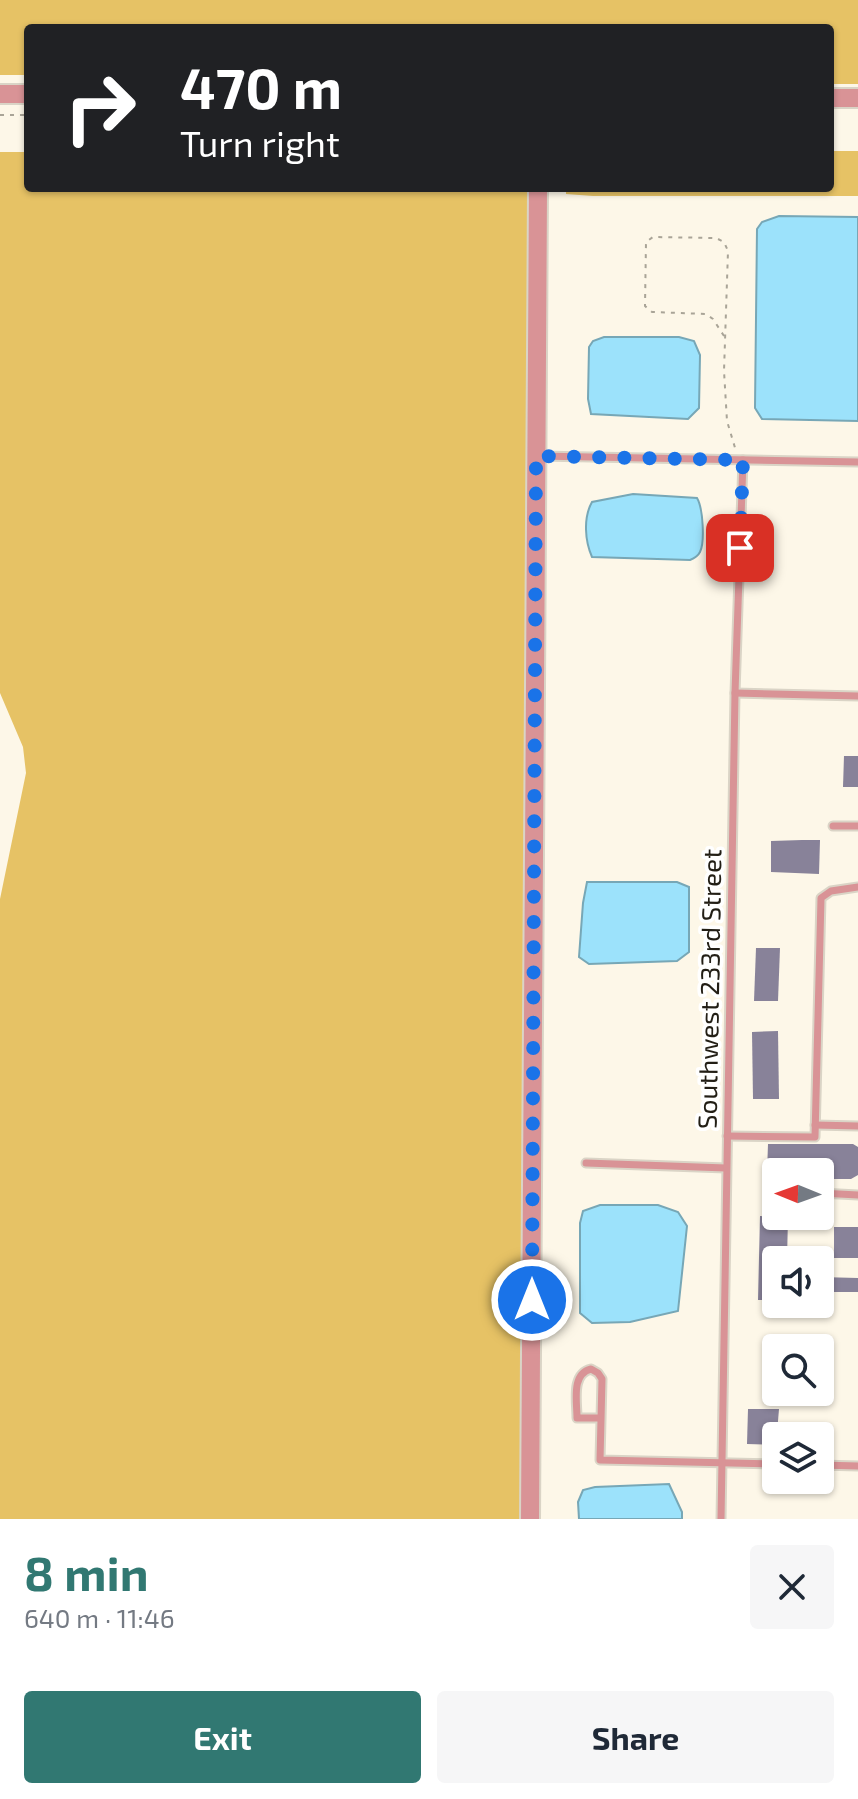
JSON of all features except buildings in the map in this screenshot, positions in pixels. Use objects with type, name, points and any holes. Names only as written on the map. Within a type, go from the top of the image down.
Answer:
[{"type":"street","points":[[0,94],[24,94]]},
{"type":"street","points":[[834,98],[858,98]]},
{"type":"street","points":[[530,1519],[538,192]]},
{"type":"lane","points":[[536,456],[858,462]]},
{"type":"lane","name":"Southwest 233rd Street","points":[[721,1519],[741,460]]},
{"type":"lane","points":[[735,693],[858,696]]},
{"type":"lane","points":[[833,826],[858,826]]},
{"type":"lane","points":[[727,1136],[815,1137],[821,898],[831,891],[858,887]]},
{"type":"lane","points":[[815,1125],[858,1126]]},
{"type":"lane","points":[[586,1163],[726,1168]]},
{"type":"lane","points":[[834,1194],[858,1195]]},
{"type":"lane","points":[[601,1418],[577,1418],[578,1378],[583,1371],[591,1369],[602,1379],[600,1460],[762,1464]]},
{"type":"lane","points":[[834,1465],[858,1466]]},
{"type":"path","points":[[0,115],[24,115]]},
{"type":"path","points":[[724,336],[706,314],[652,312],[645,306],[646,242],[653,237],[716,238],[724,242],[728,251],[724,336],[727,421],[741,460]]},
{"type":"shaded area","points":[[0,0],[858,0],[858,84],[834,84],[834,24],[24,24],[24,75],[0,75]]},
{"type":"shaded area","points":[[834,151],[858,151],[858,196],[566,194],[834,192]]},
{"type":"shaded area","points":[[0,152],[24,152],[24,192],[531,192],[523,1519],[0,1519],[0,899],[26,773],[23,747],[0,693]]},
{"type":"water","points":[[779,216],[858,217],[858,421],[762,419],[755,408],[757,229],[762,222]]},
{"type":"water","points":[[604,337],[679,337],[694,341],[700,355],[699,408],[688,419],[591,414],[588,399],[589,347],[593,341]]},
{"type":"water","points":[[633,494],[697,498],[703,533],[702,547],[697,556],[690,560],[592,557],[586,530],[592,502]]},
{"type":"water","points":[[587,882],[677,882],[689,887],[689,952],[677,961],[589,964],[579,957]]},
{"type":"water","points":[[600,1205],[658,1205],[678,1212],[687,1226],[678,1311],[630,1322],[592,1323],[580,1313],[580,1223],[583,1211]]},
{"type":"water","points":[[669,1484],[682,1512],[682,1519],[579,1519],[578,1502],[583,1490]]},
{"type":"route","points":[[532,1300],[536,456],[743,460],[740,548]]}]
